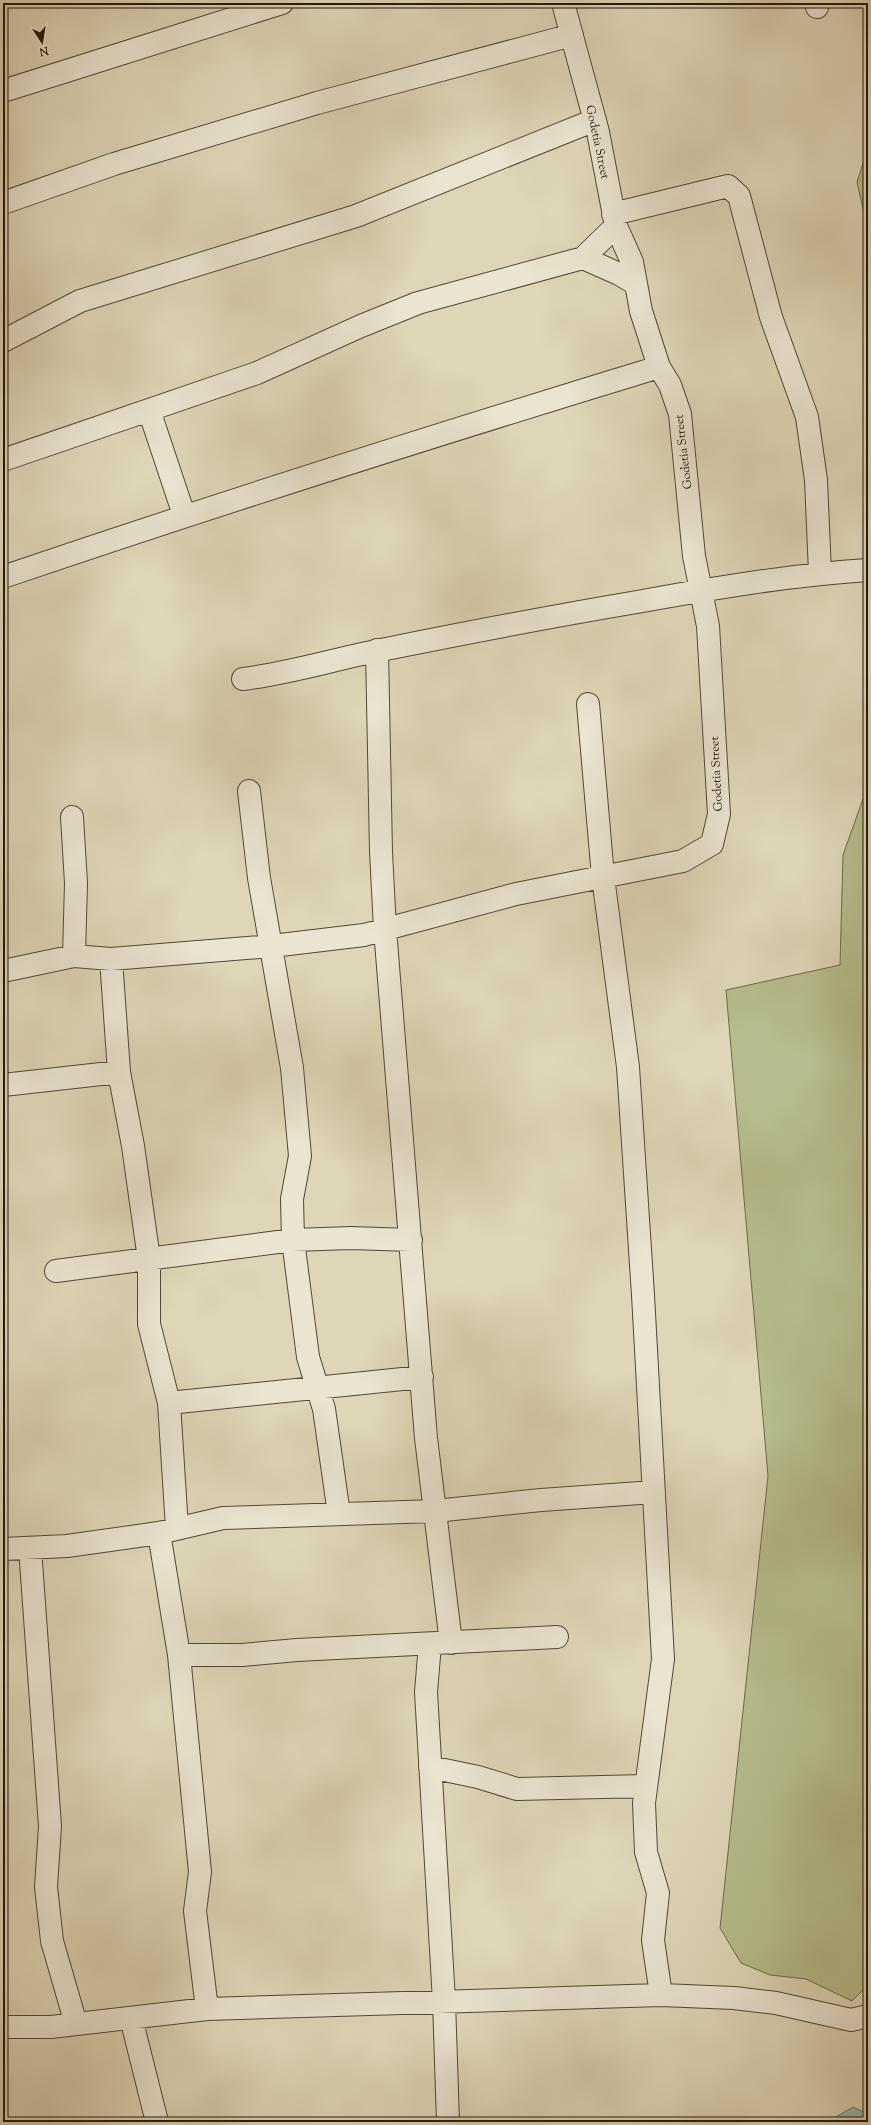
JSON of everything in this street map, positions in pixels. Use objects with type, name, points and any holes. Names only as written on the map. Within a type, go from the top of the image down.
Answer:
[{"type":"street","points":[[3,91],[282,3]]},
{"type":"street","name":"Godetia Street","points":[[563,3],[594,120],[614,220],[632,262],[641,311],[659,367],[670,384],[680,414],[694,556],[708,633],[719,814],[712,844],[683,861],[603,877]]},
{"type":"street","points":[[3,203],[114,164],[317,103],[572,35]]},
{"type":"street","points":[[3,341],[80,301],[356,216],[594,120]]},
{"type":"street","points":[[3,460],[257,372],[361,326],[418,303],[582,258],[614,220],[728,186],[739,196],[771,317],[807,417],[816,480],[820,573]]},
{"type":"street","points":[[582,258],[619,274],[636,284]]},
{"type":"street","points":[[3,577],[184,515],[659,367]]},
{"type":"street","points":[[149,410],[184,515]]},
{"type":"street","points":[[243,679],[280,674],[377,650],[701,590],[820,573],[868,570]]},
{"type":"street","points":[[377,650],[381,852],[385,929],[422,1376],[435,1511],[451,1643]]},
{"type":"street","points":[[588,704],[603,877],[628,1067],[643,1295],[663,1659],[644,1803],[646,1852],[658,1893],[653,1940],[661,1995]]},
{"type":"street","points":[[249,791],[259,878],[292,1068],[300,1156],[292,1199],[293,1240],[308,1357],[324,1409],[339,1514]]},
{"type":"street","points":[[72,817],[76,883],[74,956]]},
{"type":"street","points":[[3,971],[74,956],[111,959],[272,946],[364,934],[516,894],[603,877]]},
{"type":"street","points":[[111,959],[119,1072],[133,1146],[149,1260],[149,1324],[169,1403],[168,1530],[200,1872],[194,1911],[208,2008]]},
{"type":"street","points":[[3,1085],[119,1072]]},
{"type":"street","points":[[56,1271],[293,1240],[351,1238],[411,1240]]},
{"type":"street","points":[[169,1403],[422,1376]]},
{"type":"street","points":[[3,1549],[67,1546],[168,1530],[223,1518],[435,1511],[541,1500],[654,1492]]},
{"type":"street","points":[[30,1548],[50,1826],[46,1887],[52,1941],[76,2024]]},
{"type":"street","points":[[179,1655],[242,1655],[297,1650],[557,1637]]},
{"type":"street","points":[[430,1644],[426,1692],[444,2001],[448,2122]]},
{"type":"street","points":[[430,1767],[478,1777],[518,1789],[646,1786]]},
{"type":"street","points":[[3,2027],[51,2027],[208,2008],[661,1995],[734,1998],[776,2003],[851,2020],[868,2016]]},
{"type":"street","points":[[131,2018],[158,2122]]},
{"type":"green space","points":[[868,148],[868,231],[857,182]]},
{"type":"green space","points":[[868,785],[868,1985],[852,2001],[806,1979],[770,1975],[741,1963],[720,1928],[768,1476],[726,990],[840,965],[843,855]]},
{"type":"water","points":[[853,2107],[868,2114],[868,2122],[827,2122]]}]
